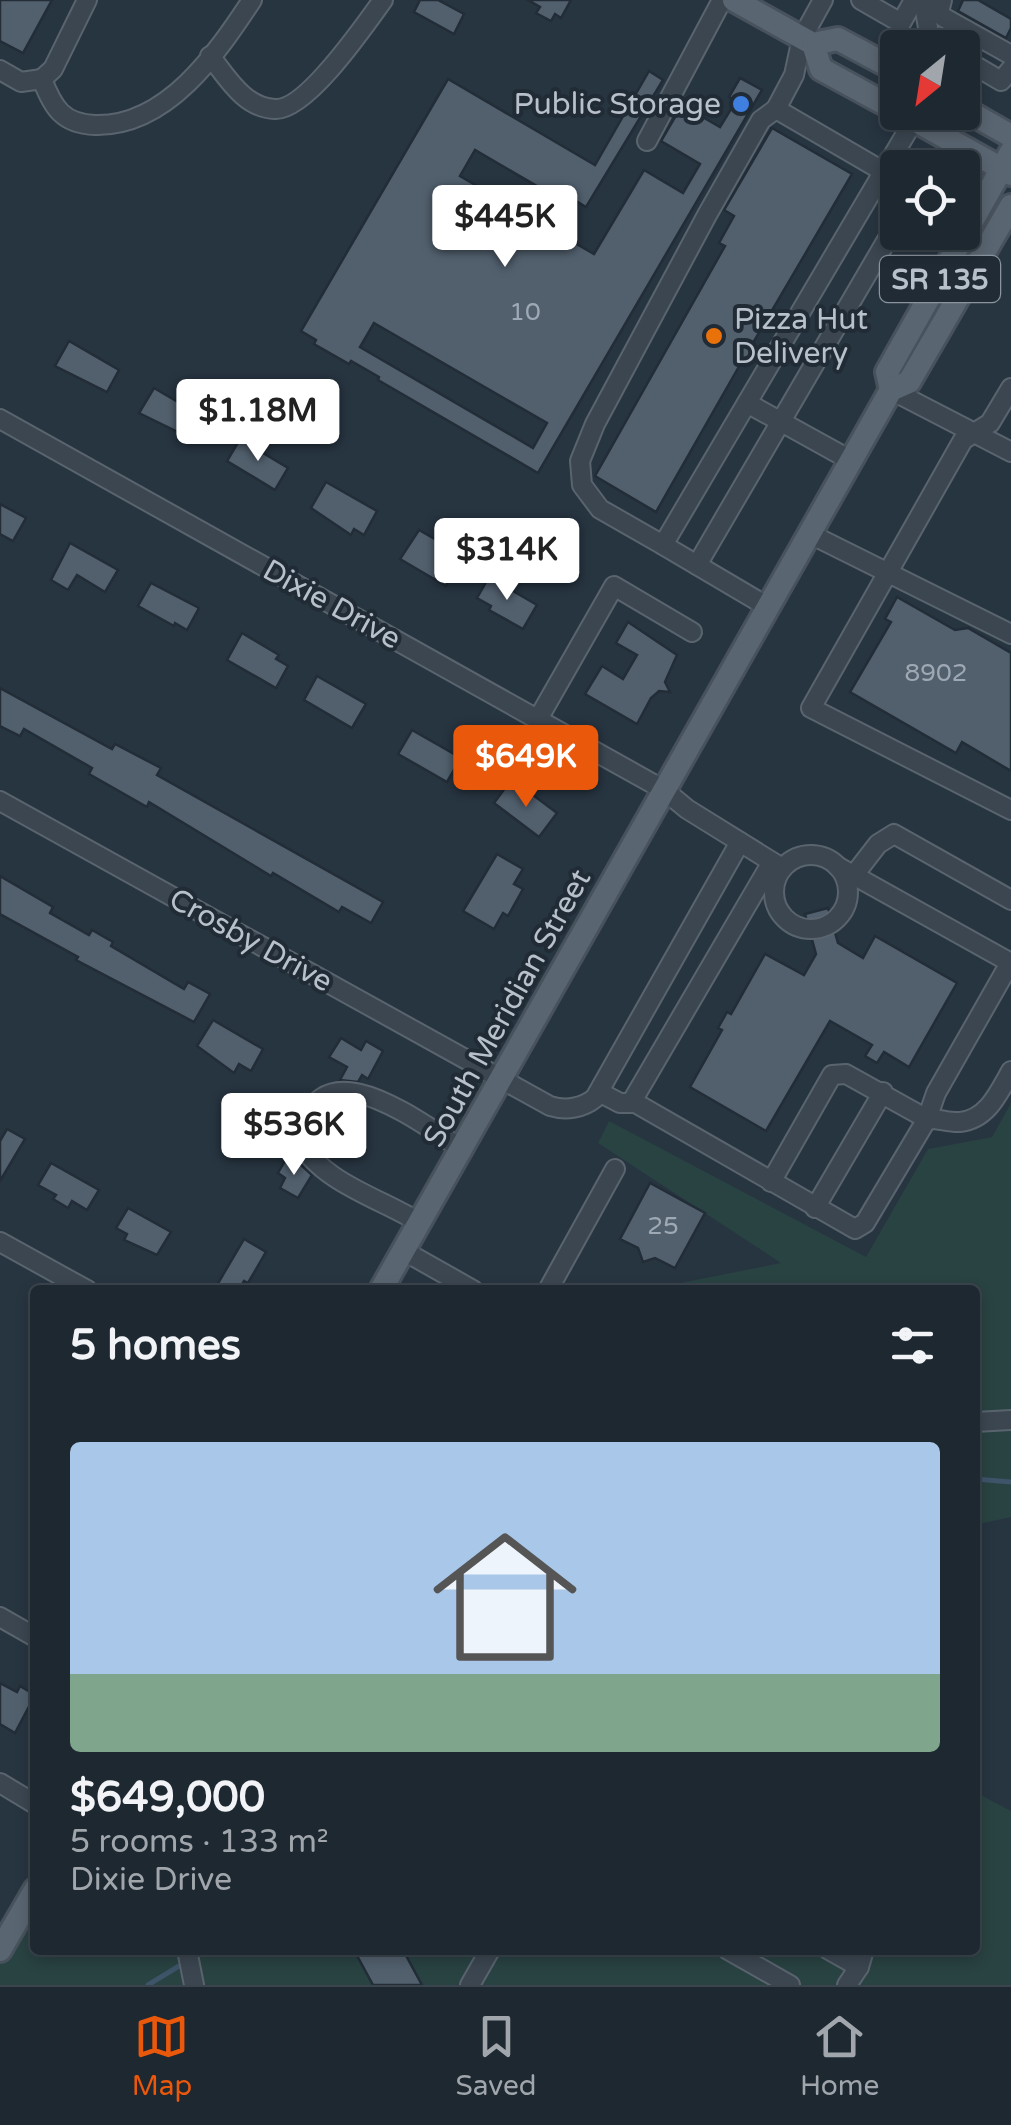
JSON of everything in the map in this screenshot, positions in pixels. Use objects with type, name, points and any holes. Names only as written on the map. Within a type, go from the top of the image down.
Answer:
[{"type":"main road","points":[[734,0],[808,41],[838,39],[880,61]]},
{"type":"main road","points":[[808,41],[821,69],[880,102]]},
{"type":"main road","points":[[980,118],[1011,136]]},
{"type":"main road","points":[[935,130],[1008,165]]},
{"type":"main road","name":"South Meridian Street","points":[[892,390],[887,372],[1008,165]]},
{"type":"main road","name":"South Meridian Street","points":[[384,1285],[892,390],[910,382],[1011,206]]},
{"type":"main road","points":[[0,1950],[30,1899]]},
{"type":"street","points":[[0,70],[26,84],[42,80],[53,68],[87,0]]},
{"type":"street","points":[[42,80],[62,117],[82,125],[130,120],[160,105],[190,80],[252,0]]},
{"type":"street","points":[[210,56],[240,95],[272,110],[288,108],[338,58],[383,0]]},
{"type":"street","points":[[647,141],[722,0]]},
{"type":"street","points":[[768,607],[600,509],[582,485],[580,461],[707,216],[761,120],[776,109],[794,75],[824,0]]},
{"type":"street","points":[[861,0],[901,23],[914,0]]},
{"type":"street","points":[[926,0],[928,30]]},
{"type":"street","points":[[942,0],[938,12],[942,17],[1011,54]]},
{"type":"street","points":[[980,68],[1002,81],[1011,69]]},
{"type":"street","points":[[776,109],[880,170]]},
{"type":"street","points":[[663,546],[747,402],[880,192]]},
{"type":"street","points":[[697,565],[881,250]]},
{"type":"street","points":[[1011,388],[990,423],[963,440],[811,708],[1011,810]]},
{"type":"street","points":[[892,390],[1011,452]]},
{"type":"street","points":[[747,402],[852,461]]},
{"type":"street","name":"Dixie Drive","points":[[0,419],[664,790],[777,865]]},
{"type":"street","points":[[810,534],[1011,634]]},
{"type":"street","points":[[538,719],[614,586],[692,632]]},
{"type":"street","name":"Crosby Drive","points":[[0,800],[557,1108],[583,1106],[598,1092]]},
{"type":"street","points":[[854,875],[878,844],[894,834],[1011,900]]},
{"type":"street","points":[[632,1101],[777,865],[803,856],[827,858],[1010,963],[936,1093],[927,1119],[861,1228],[849,1228],[632,1101],[620,1102],[598,1092],[740,842]]},
{"type":"street","points":[[777,865],[775,903],[789,923],[812,930],[824,927],[843,911],[848,887],[837,866]]},
{"type":"street","points":[[771,1182],[832,1075],[846,1074],[927,1119],[962,1122],[977,1116],[993,1102],[1011,1071]]},
{"type":"street","points":[[815,1208],[883,1092]]},
{"type":"street","points":[[420,1223],[314,1160],[300,1142],[310,1112],[331,1094],[369,1094],[462,1149]]},
{"type":"street","points":[[551,1285],[615,1169]]},
{"type":"street","points":[[0,1242],[78,1285]]},
{"type":"street","points":[[404,1251],[464,1285]]},
{"type":"street","points":[[980,1422],[1011,1420]]},
{"type":"street","points":[[0,1617],[30,1633]]},
{"type":"street","points":[[0,1783],[30,1801]]},
{"type":"street","points":[[470,1985],[487,1955]]},
{"type":"street","points":[[737,1955],[790,1985]]},
{"type":"street","points":[[848,1985],[862,1958]]},
{"type":"green space","points":[[1011,1103],[1011,1517],[980,1524],[980,1285],[670,1285],[781,1263],[598,1143],[609,1121],[866,1257],[928,1149],[992,1137]]},
{"type":"green space","points":[[980,1795],[1011,1811],[1011,1985],[0,1985],[0,1950],[30,1898],[30,1955],[980,1955]]},
{"type":"building","points":[[0,0],[52,0],[23,53],[0,41]]},
{"type":"building","points":[[420,0],[438,0],[464,14],[454,34],[414,12]]},
{"type":"building","points":[[528,0],[571,0],[561,18],[555,14],[551,21],[536,13],[540,7]]},
{"type":"building","points":[[963,0],[978,0],[1011,19],[1006,38],[958,11]]},
{"type":"building","points":[[649,71],[663,80],[586,207],[576,201],[573,207],[475,150],[460,176],[594,254],[644,170],[683,193],[700,164],[661,141],[682,105],[720,127],[736,101],[729,97],[740,78],[762,90],[538,473],[378,380],[379,377],[314,344],[316,340],[301,331],[448,79],[595,165]],"holes":[[[374,323],[547,423],[533,448],[360,347]]]},
{"type":"building","points":[[772,128],[852,174],[750,348],[754,350],[745,366],[741,363],[656,512],[595,476],[725,246],[719,243],[734,216],[724,210]]},
{"type":"building","points":[[69,341],[119,370],[107,392],[55,366]]},
{"type":"building","points":[[154,388],[195,412],[182,434],[139,413]]},
{"type":"building","points":[[240,439],[288,468],[275,490],[227,461]]},
{"type":"building","points":[[326,482],[377,511],[364,535],[354,529],[351,535],[311,508]]},
{"type":"building","points":[[0,504],[26,518],[13,541],[0,534]]},
{"type":"building","points":[[419,530],[461,554],[446,586],[400,559]]},
{"type":"building","points":[[70,543],[118,570],[105,592],[77,575],[68,590],[51,580]]},
{"type":"building","points":[[489,577],[537,605],[523,629],[489,610],[491,606],[477,598]]},
{"type":"building","points":[[151,583],[199,608],[187,630],[138,606]]},
{"type":"building","points":[[897,597],[955,630],[968,628],[1011,653],[1011,771],[962,742],[956,753],[850,692],[891,622],[885,619]]},
{"type":"building","points":[[628,622],[677,655],[665,682],[670,692],[659,691],[651,698],[637,724],[585,694],[602,666],[623,679],[637,655],[616,643]]},
{"type":"building","points":[[242,633],[279,655],[276,659],[288,666],[276,688],[227,660]]},
{"type":"building","points":[[317,676],[366,704],[352,728],[304,700]]},
{"type":"building","points":[[0,688],[112,749],[115,744],[161,768],[157,775],[383,902],[371,923],[342,907],[339,912],[273,873],[271,876],[149,802],[147,807],[89,774],[92,768],[24,729],[20,736],[0,726]]},
{"type":"building","points":[[412,730],[461,758],[447,782],[398,754]]},
{"type":"building","points":[[508,784],[525,797],[529,792],[557,813],[539,837],[494,803]]},
{"type":"building","points":[[497,854],[523,869],[514,884],[523,889],[508,916],[503,913],[494,929],[463,911]]},
{"type":"building","points":[[0,876],[53,907],[50,913],[89,935],[92,930],[113,942],[111,946],[184,989],[188,982],[210,994],[194,1022],[76,960],[78,957],[0,914]]},
{"type":"building","points":[[828,908],[838,943],[863,958],[875,936],[957,983],[909,1067],[884,1052],[877,1063],[865,1056],[872,1045],[830,1021],[766,1131],[690,1087],[722,1030],[718,1028],[727,1012],[731,1014],[765,954],[804,975],[816,954],[805,914]]},
{"type":"building","points":[[213,1020],[263,1049],[251,1071],[239,1064],[234,1073],[197,1046]]},
{"type":"building","points":[[341,1038],[361,1050],[366,1041],[383,1051],[368,1079],[362,1075],[358,1082],[340,1080],[347,1067],[329,1057]]},
{"type":"building","points":[[7,1129],[25,1139],[0,1181],[0,1141]]},
{"type":"building","points":[[286,1159],[300,1164],[312,1175],[298,1198],[280,1188],[285,1178],[278,1173]]},
{"type":"building","points":[[51,1163],[99,1190],[87,1210],[72,1201],[68,1208],[53,1199],[56,1195],[38,1185]]},
{"type":"building","points":[[650,1183],[705,1213],[675,1268],[655,1258],[643,1262],[638,1248],[620,1239]]},
{"type":"building","points":[[128,1208],[171,1232],[157,1255],[124,1240],[127,1234],[116,1228]]},
{"type":"building","points":[[244,1239],[266,1252],[248,1283],[217,1285]]},
{"type":"building","points":[[0,1683],[17,1692],[20,1686],[30,1692],[30,1704],[15,1733],[0,1724]]},
{"type":"building","points":[[357,1955],[406,1955],[422,1985],[373,1985]]},
{"type":"waterway","points":[[980,1479],[1011,1482]]},
{"type":"waterway","points":[[148,1985],[184,1963]]},
{"type":"place","name":"Public Storage","points":[[741,104]]},
{"type":"place","name":"Pizza Hut Delivery","points":[[714,336]]}]
